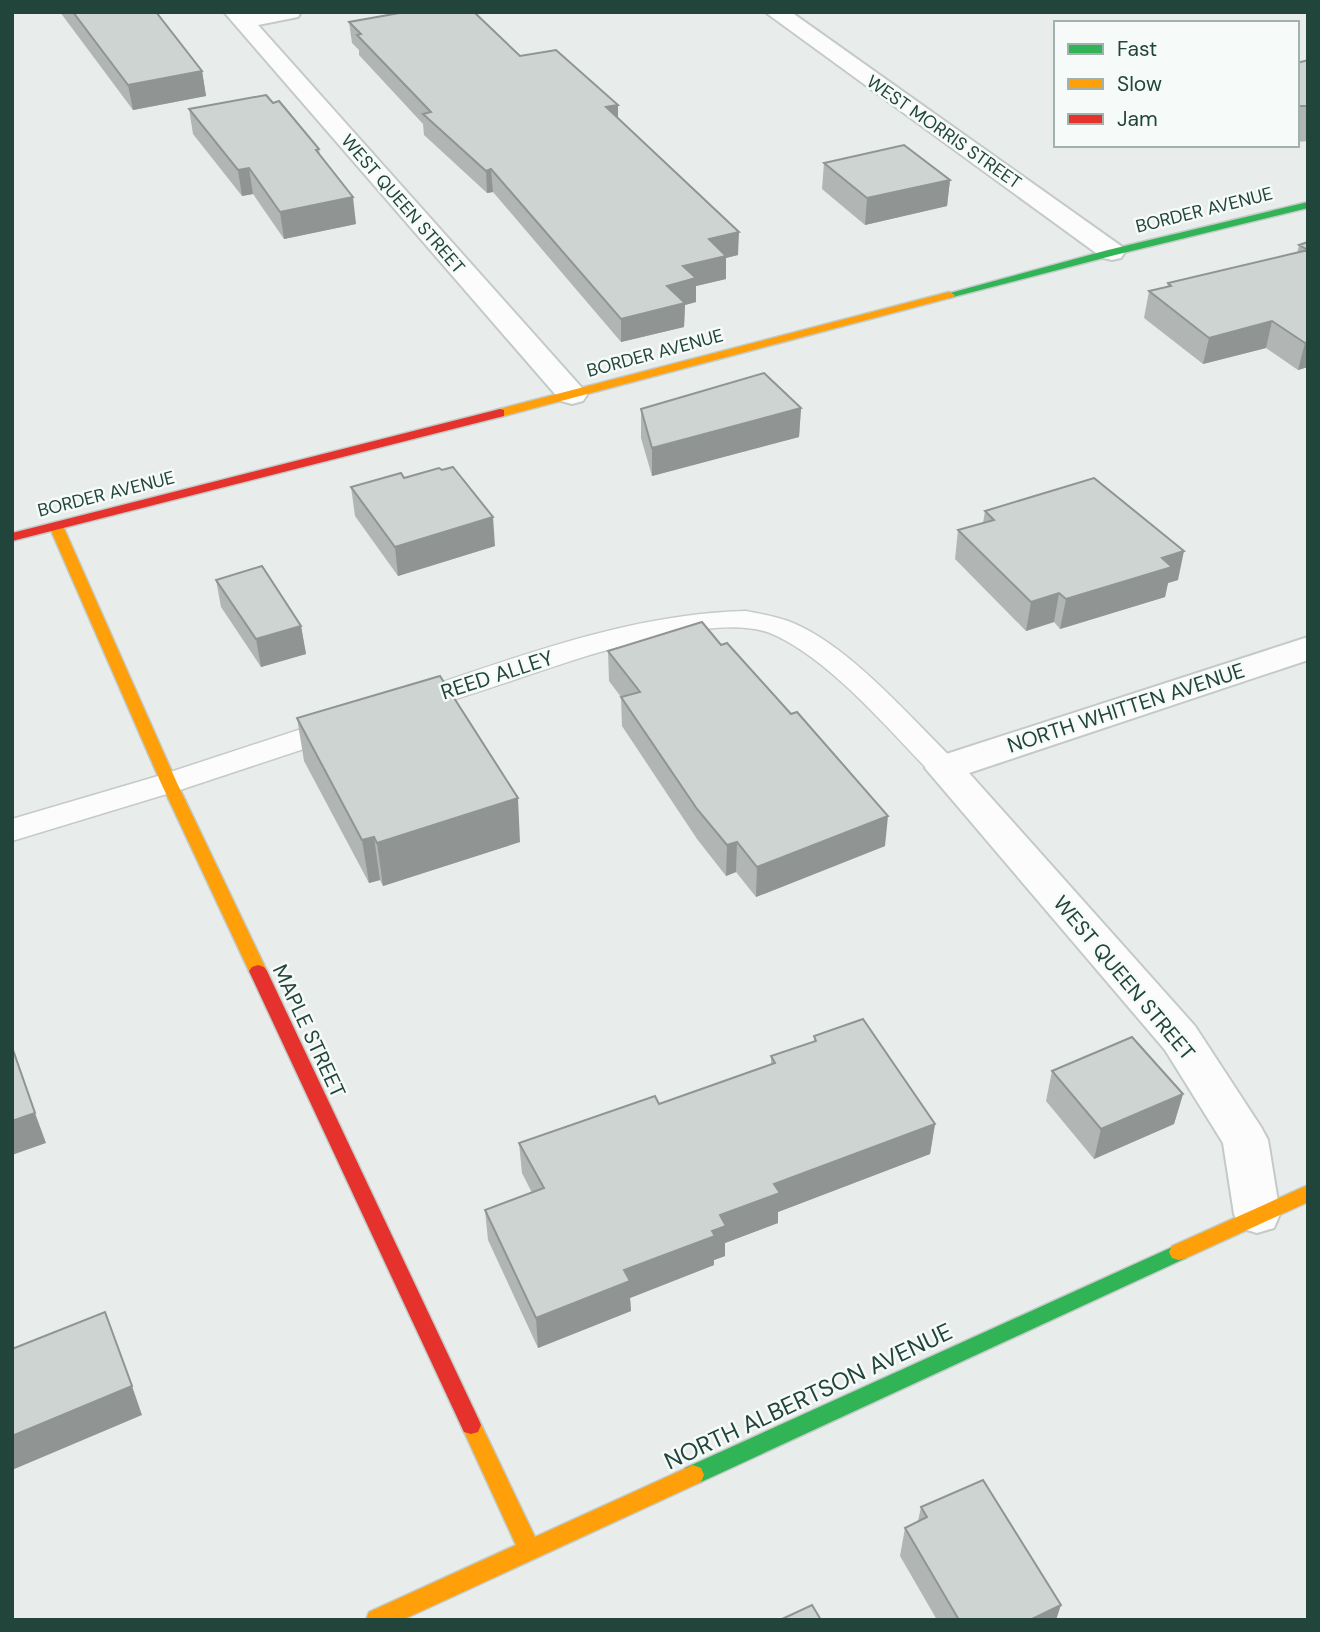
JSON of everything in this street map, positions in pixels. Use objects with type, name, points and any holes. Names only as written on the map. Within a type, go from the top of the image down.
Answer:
[{"type":"street","points":[[238,17],[290,12]]},
{"type":"street","name":"WEST MORRIS STREET","points":[[776,12],[1112,252]]},
{"type":"street","name":"WEST QUEEN STREET","points":[[238,17],[572,395]]},
{"type":"street","name":"BORDER AVENUE","points":[[12,537],[572,395],[1112,252],[1308,205]]},
{"type":"street","name":"MAPLE STREET","points":[[56,526],[169,783],[530,1550]]},
{"type":"street","name":"NORTH WHITTEN AVENUE","points":[[944,768],[1308,648]]},
{"type":"street","name":"WEST QUEEN STREET","points":[[944,768],[1180,1038],[1245,1140],[1257,1214]]},
{"type":"street","name":"NORTH ALBERTSON AVENUE","points":[[377,1620],[1257,1214],[1308,1193]]},
{"type":"lane","name":"REED ALLEY","points":[[12,830],[169,783],[616,636],[732,617],[777,625],[823,652],[944,768]]},
{"type":"building","points":[[73,12],[156,12],[202,71],[128,85]]},
{"type":"building","points":[[405,12],[474,12],[520,56],[556,50],[618,105],[606,107],[739,232],[709,239],[726,256],[683,266],[696,278],[667,286],[685,303],[621,319],[491,169],[486,171],[423,114],[431,112],[357,35],[361,34],[349,22]]},
{"type":"building","points":[[1308,60],[1308,106],[1299,106],[1299,62]]},
{"type":"building","points":[[266,95],[273,103],[279,101],[319,149],[316,150],[353,197],[280,212],[249,168],[238,170],[189,109]]},
{"type":"building","points":[[904,145],[950,180],[867,198],[824,163]]},
{"type":"building","points":[[1308,242],[1308,250],[1299,245]]},
{"type":"building","points":[[1308,250],[1308,342],[1305,343],[1272,321],[1209,338],[1149,291],[1171,286],[1168,283]]},
{"type":"building","points":[[764,373],[801,408],[652,448],[641,409]]},
{"type":"building","points":[[453,467],[493,517],[395,547],[351,487],[401,473],[404,478]]},
{"type":"building","points":[[1094,478],[1184,551],[1162,558],[1172,567],[1066,599],[1059,593],[1031,602],[958,530],[994,520],[985,511]]},
{"type":"building","points":[[262,566],[301,626],[256,639],[216,580]]},
{"type":"building","points":[[702,622],[721,645],[727,643],[791,714],[797,712],[888,816],[757,867],[737,842],[727,845],[697,809],[621,697],[640,692],[608,651]]},
{"type":"building","points":[[440,676],[518,798],[377,843],[374,837],[362,840],[297,718]]},
{"type":"building","points":[[863,1019],[935,1124],[774,1184],[780,1193],[720,1215],[726,1226],[712,1231],[715,1236],[624,1270],[630,1281],[536,1318],[485,1210],[544,1188],[519,1143],[655,1096],[659,1104],[775,1063],[771,1056],[816,1041],[814,1036]]},
{"type":"building","points":[[1132,1037],[1183,1094],[1101,1129],[1052,1071]]},
{"type":"building","points":[[12,1047],[35,1113],[12,1121]]},
{"type":"building","points":[[105,1312],[132,1386],[12,1436],[12,1349]]},
{"type":"building","points":[[983,1480],[1061,1605],[1030,1620],[959,1620],[905,1528],[927,1517],[921,1507]]},
{"type":"building","points":[[812,1605],[821,1620],[780,1620]]},
{"type":"traffic: fast","points":[[949,295],[1308,205]]},
{"type":"traffic: fast","points":[[693,1475],[1179,1252]]},
{"type":"traffic: slow","points":[[500,413],[949,295]]},
{"type":"traffic: slow","points":[[56,526],[169,783],[258,971]]},
{"type":"traffic: slow","points":[[1179,1252],[1308,1193]]},
{"type":"traffic: slow","points":[[471,1425],[530,1550]]},
{"type":"traffic: slow","points":[[377,1620],[693,1475]]},
{"type":"traffic: jam","points":[[12,537],[500,413]]},
{"type":"traffic: jam","points":[[258,971],[471,1425]]}]
